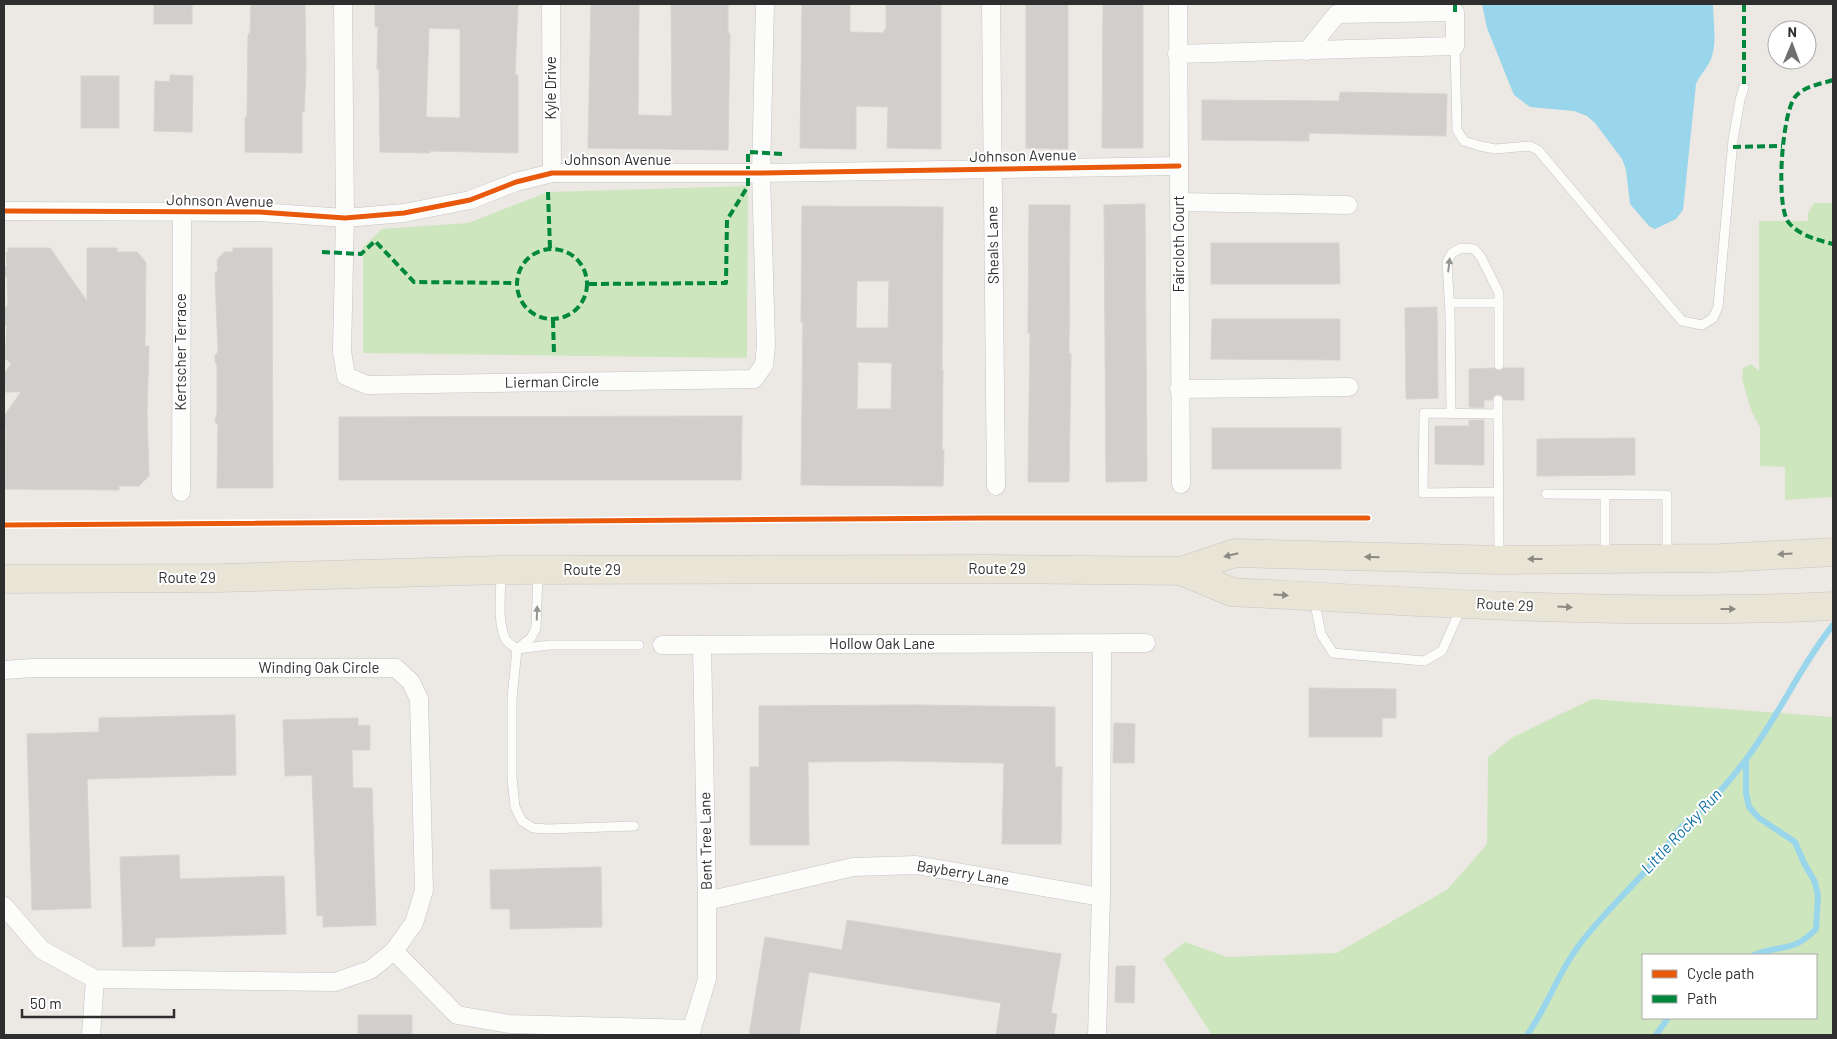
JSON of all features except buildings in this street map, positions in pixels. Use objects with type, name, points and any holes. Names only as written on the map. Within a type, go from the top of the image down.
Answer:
[{"type":"main road","name":"Route 29","points":[[4,579],[220,578],[501,570],[990,569],[1181,571],[1235,553],[1499,560],[1721,558],[1833,552]]},
{"type":"main road","name":"Route 29","points":[[1181,571],[1232,592],[1599,609],[1795,608],[1833,606]]},
{"type":"street","name":"Lierman Circle","points":[[342,4],[345,218],[342,351],[346,376],[367,385],[754,379],[764,366],[766,345],[761,173],[765,4]]},
{"type":"street","name":"Kyle Drive","points":[[551,4],[552,173]]},
{"type":"street","name":"Sheals Lane","points":[[991,4],[996,486]]},
{"type":"street","name":"Faircloth Court","points":[[1178,4],[1181,484]]},
{"type":"street","points":[[1177,54],[1307,51],[1455,46],[1456,12],[1337,14],[1307,51]]},
{"type":"street","name":"Johnson Avenue","points":[[4,211],[259,212],[345,218],[404,213],[470,200],[516,182],[552,173],[761,173],[1179,166]]},
{"type":"street","points":[[1179,202],[1348,204]]},
{"type":"street","name":"Kertscher Terrace","points":[[181,492],[182,213]]},
{"type":"street","points":[[1179,389],[1349,387]]},
{"type":"street","name":"Hollow Oak Lane","points":[[662,645],[1102,645],[1146,643]]},
{"type":"street","name":"Bent Tree Lane","points":[[691,1032],[706,979],[707,901],[702,645]]},
{"type":"street","points":[[1097,1035],[1101,897],[1102,645]]},
{"type":"street","name":"Winding Oak Circle","points":[[4,670],[33,668],[396,668],[411,682],[419,699],[424,890],[414,923],[394,951],[370,970],[335,982],[95,979],[42,950],[4,906]]},
{"type":"street","name":"Bayberry Lane","points":[[707,901],[853,868],[916,864],[1101,897]]},
{"type":"street","points":[[394,951],[457,1015],[509,1030],[691,1032]]},
{"type":"street","points":[[91,1035],[95,979]]},
{"type":"lane","points":[[1455,46],[1457,130],[1464,141],[1495,149],[1530,146],[1538,150],[1682,321],[1702,325],[1712,318],[1718,307],[1733,140],[1744,87]]},
{"type":"lane","points":[[1451,413],[1450,314],[1447,262],[1452,253],[1461,248],[1474,249],[1481,257],[1499,293],[1498,365]]},
{"type":"lane","points":[[1449,303],[1499,302]]},
{"type":"lane","points":[[1498,400],[1499,560]]},
{"type":"lane","points":[[1498,414],[1424,412],[1423,493],[1499,492]]},
{"type":"lane","points":[[1546,494],[1667,495],[1667,558]]},
{"type":"lane","points":[[1605,494],[1605,559]]},
{"type":"lane","points":[[501,570],[501,620],[506,640],[517,649],[550,646],[639,645]]},
{"type":"lane","points":[[538,570],[536,628],[530,638],[517,649],[512,698],[512,778],[515,808],[522,821],[533,828],[634,826]]},
{"type":"lane","points":[[1313,596],[1321,634],[1333,653],[1424,661],[1442,650],[1464,603]]},
{"type":"green space","points":[[748,186],[747,358],[363,353],[363,247],[382,229],[468,223],[548,192]]},
{"type":"green space","points":[[1814,203],[1833,203],[1833,497],[1785,500],[1785,467],[1760,466],[1760,427],[1751,410],[1742,379],[1743,368],[1751,364],[1759,371],[1759,221],[1808,221],[1808,213]]},
{"type":"green space","points":[[1592,699],[1833,717],[1833,1035],[1212,1035],[1163,959],[1185,942],[1227,957],[1337,953],[1448,889],[1487,844],[1488,757],[1513,737]]},
{"type":"water","points":[[1482,4],[1713,4],[1715,37],[1713,50],[1709,64],[1696,84],[1683,210],[1676,219],[1655,229],[1649,226],[1630,204],[1626,170],[1622,159],[1595,123],[1587,116],[1574,111],[1530,107],[1514,95],[1487,28]]},
{"type":"waterway","name":"Little Rocky Run","points":[[1527,1035],[1565,966],[1580,944],[1653,863],[1677,832],[1699,813],[1726,785],[1759,742],[1810,657],[1833,625]]},
{"type":"waterway","points":[[1746,761],[1746,793],[1749,807],[1759,818],[1795,842],[1815,882],[1818,896],[1816,929],[1808,937],[1793,945],[1757,954]]},
{"type":"waterway","points":[[1656,1035],[1667,1019]]},
{"type":"marked path","points":[[1455,4],[1455,12]]},
{"type":"marked path","points":[[1744,4],[1744,87]]},
{"type":"marked path","points":[[1833,80],[1818,84],[1799,93],[1790,106],[1784,140],[1781,180],[1782,199],[1789,223],[1804,234],[1833,244]]},
{"type":"marked path","points":[[1733,147],[1782,146]]},
{"type":"marked path","points":[[589,284],[726,283],[727,220],[748,186],[748,152],[783,154]]},
{"type":"marked path","points":[[548,192],[550,248]]},
{"type":"marked path","points":[[322,252],[361,254],[375,241],[414,282],[516,283]]},
{"type":"marked path","points":[[559,249],[572,255],[581,264],[585,270],[587,284],[585,298],[577,309],[566,317],[545,319],[538,317],[527,309],[519,298],[517,277],[519,270],[527,259],[538,251],[559,249]]},
{"type":"marked path","points":[[553,320],[554,355]]},
{"type":"cycle path","points":[[4,211],[259,212],[345,218],[404,213],[470,200],[516,182],[552,173],[761,173],[1179,166]]},
{"type":"cycle path","points":[[4,525],[983,518],[1368,518]]}]
